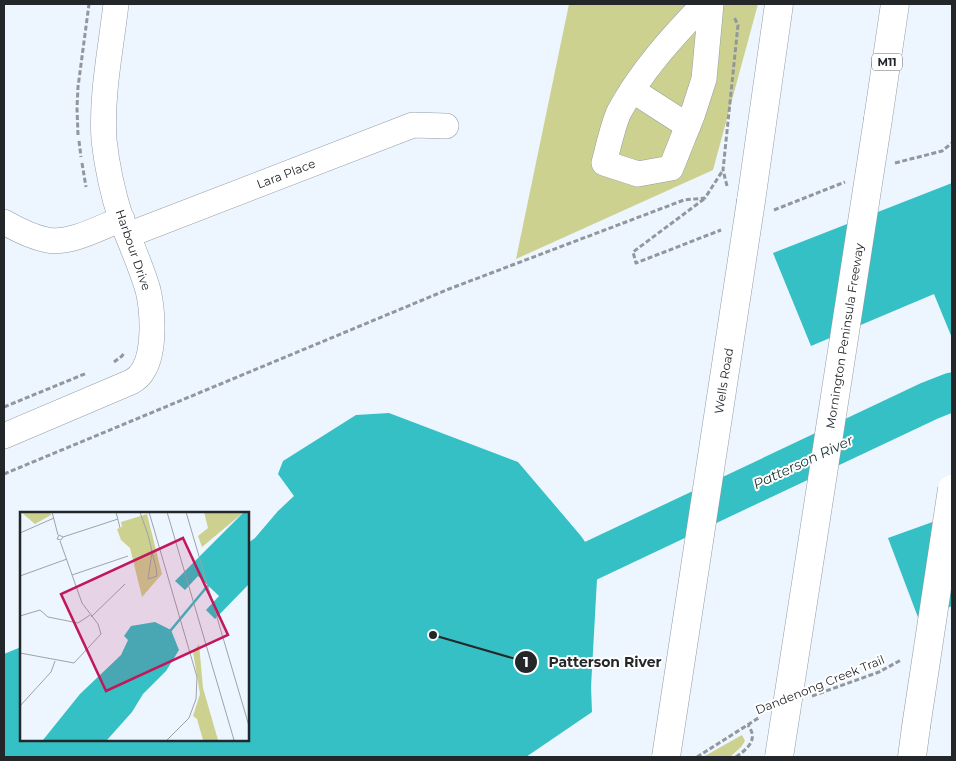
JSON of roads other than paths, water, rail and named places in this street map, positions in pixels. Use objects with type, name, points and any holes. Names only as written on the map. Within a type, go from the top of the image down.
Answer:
[{"type":"main road","name":"Wells Road","points":[[666,757],[740,197],[779,4]]},
{"type":"main road","name":"Mornington Peninsula Freeway","points":[[779,757],[896,4]]},
{"type":"main road","points":[[912,757],[952,489]]},
{"type":"street","name":"Harbour Drive","points":[[4,436],[131,382],[142,374],[148,360],[152,339],[148,290],[112,188],[104,138],[106,86],[116,4]]},
{"type":"street","points":[[704,4],[668,42],[632,90],[618,113],[604,163],[638,174],[671,168],[704,79],[722,8]]},
{"type":"street","points":[[632,90],[688,126]]},
{"type":"street","name":"Lara Place","points":[[4,222],[25,234],[49,241],[73,239],[125,227],[413,125],[446,126]]},
{"type":"water","points":[[952,183],[952,338],[934,294],[811,346],[773,253]]},
{"type":"water","points":[[389,413],[518,462],[581,536],[598,561],[591,687],[592,712],[526,757],[4,757],[4,654],[20,647],[20,741],[249,741],[249,542],[294,496],[278,474],[283,461],[356,415]]},
{"type":"water","points":[[952,515],[952,606],[919,620],[888,538]]},
{"type":"waterway","name":"Patterson River","points":[[548,581],[929,401],[952,392]]},
{"type":"place","name":"Patterson River","points":[[433,635]]}]
